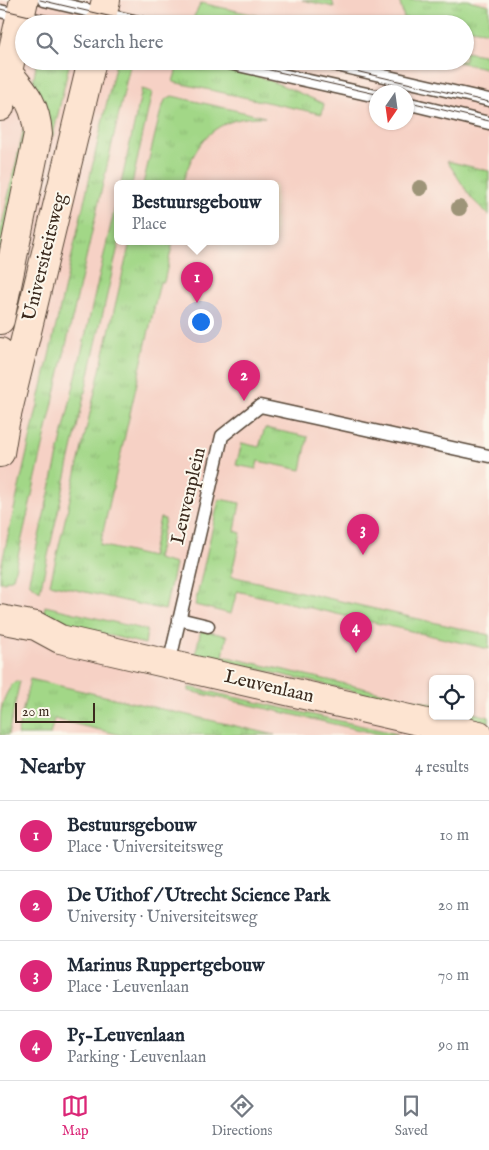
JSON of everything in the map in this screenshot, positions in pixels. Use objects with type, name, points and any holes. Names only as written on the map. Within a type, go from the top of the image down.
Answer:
[{"type":"street","points":[[0,107],[8,73],[15,9]]},
{"type":"street","name":"Universiteitsweg","points":[[0,453],[4,423],[90,70]]},
{"type":"street","points":[[0,320],[38,134],[37,120],[30,98],[8,73]]},
{"type":"street","points":[[0,352],[4,423]]},
{"type":"street","name":"Leuvenlaan","points":[[0,619],[36,626],[60,639],[479,735]]},
{"type":"street","name":"Leuvenlaan","points":[[0,638],[32,642],[60,639]]},
{"type":"lane","points":[[44,0],[103,12]]},
{"type":"lane","points":[[15,9],[31,15]]},
{"type":"lane","points":[[260,70],[369,94]]},
{"type":"lane","points":[[358,70],[489,100]]},
{"type":"lane","points":[[414,105],[489,123]]},
{"type":"lane","name":"Leuvenplein","points":[[169,664],[222,436],[260,406],[489,456]]},
{"type":"lane","points":[[179,620],[208,626]]},
{"type":"shaded area","points":[[0,0],[489,0],[489,735],[0,735]]},
{"type":"green space","points":[[302,0],[332,0],[334,7]]},
{"type":"green space","points":[[399,0],[468,0],[489,5],[489,32],[474,30],[474,15],[403,15]]},
{"type":"green space","points":[[201,3],[255,15],[195,15]]},
{"type":"green space","points":[[474,54],[489,56],[489,69],[474,66]]},
{"type":"green space","points":[[35,70],[68,70],[53,136],[46,135],[33,82]]},
{"type":"green space","points":[[114,70],[129,70],[13,578],[0,582],[0,571]]},
{"type":"green space","points":[[176,70],[239,70],[271,81],[324,104],[322,114],[173,82]]},
{"type":"green space","points":[[142,89],[152,92],[133,180],[122,180]]},
{"type":"green space","points":[[172,96],[265,117],[233,121],[220,126],[201,143],[184,180],[144,180],[165,100]]},
{"type":"green space","points":[[25,123],[27,124],[0,281],[0,233]]},
{"type":"green space","points":[[447,161],[489,171],[489,215],[472,199]]},
{"type":"green space","points":[[114,211],[114,245],[118,245],[40,591],[30,584],[29,580]]},
{"type":"green space","points":[[129,245],[172,245],[164,282],[160,282],[100,545],[151,557],[160,518],[165,519],[157,559],[175,564],[165,610],[50,584]]},
{"type":"green space","points":[[265,428],[308,437],[301,470],[258,461],[256,469],[236,465],[242,443],[259,447]]},
{"type":"green space","points":[[219,499],[240,503],[235,531],[241,533],[231,576],[489,635],[489,649],[237,591],[231,614],[195,605]]},
{"type":"green space","points":[[45,606],[147,630],[145,644],[42,619]]},
{"type":"green space","points":[[201,630],[227,636],[223,656],[429,703],[429,708],[195,655]]},
{"type":"green space","points":[[30,679],[275,735],[121,735],[54,719],[50,735],[17,735]]},
{"type":"green space","points":[[20,681],[8,735],[0,735],[3,701],[14,682]]},
{"type":"green space","points":[[189,687],[398,734],[382,735],[189,691]]},
{"type":"green space","points":[[474,713],[489,717],[489,722],[474,719]]},
{"type":"tram line","points":[[40,0],[104,15]]},
{"type":"tram line","points":[[0,9],[25,15]]},
{"type":"tram line","points":[[270,70],[369,92]]},
{"type":"tram line","points":[[351,70],[489,102]]},
{"type":"tram line","points":[[414,103],[489,121]]},
{"type":"place","name":"Bestuursgebouw","points":[[197,303]]},
{"type":"place","name":"De Uithof / Utrecht Science Park","points":[[244,401]]},
{"type":"place","name":"Marinus Ruppertgebouw","points":[[363,555]]},
{"type":"place","name":"P5-Leuvenlaan","points":[[356,653]]}]
